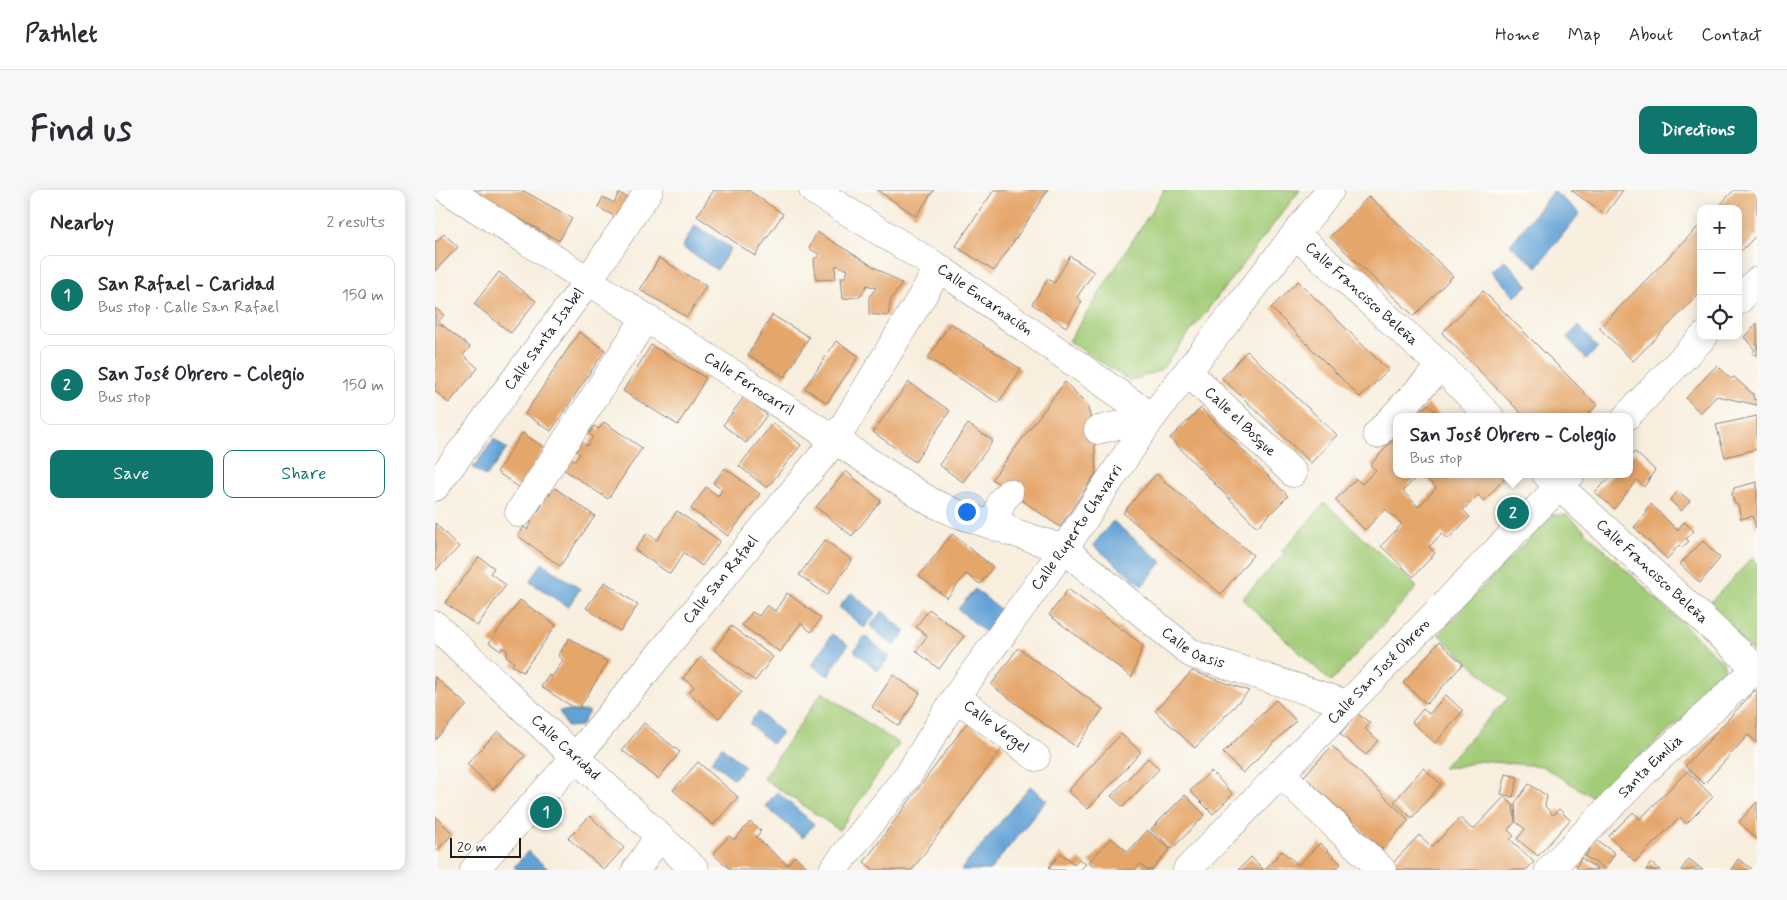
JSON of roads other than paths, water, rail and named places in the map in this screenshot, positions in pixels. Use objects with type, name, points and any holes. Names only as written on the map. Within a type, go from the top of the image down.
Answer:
[{"type":"street","name":"Calle Ferrocarril","points":[[448,190],[645,319],[945,509],[1064,549]]},
{"type":"street","name":"Calle Santa Isabel","points":[[435,487],[588,281],[649,190]]},
{"type":"street","name":"Calle Encarnación","points":[[813,190],[939,268],[1152,417]]},
{"type":"street","name":"Calle Ruperto Chavarri","points":[[833,870],[909,774],[956,697],[1064,549],[1152,417],[1330,190]]},
{"type":"street","name":"Calle Francisco Beleña","points":[[1296,235],[1441,366],[1486,413]]},
{"type":"street","name":"Calle San Rafael","points":[[474,870],[575,758],[836,439],[939,268]]},
{"type":"street","points":[[1742,297],[1757,281]]},
{"type":"street","points":[[519,513],[645,319]]},
{"type":"street","points":[[1630,413],[1700,340]]},
{"type":"street","points":[[1397,413],[1441,366]]},
{"type":"street","name":"Calle el Bosque","points":[[1188,372],[1293,473]]},
{"type":"street","points":[[1098,430],[1152,417]]},
{"type":"street","points":[[1377,434],[1393,417]]},
{"type":"street","name":"Calle Francisco Beleña","points":[[1559,478],[1757,668]]},
{"type":"street","name":"Calle San José Obrero","points":[[1187,870],[1347,704],[1559,478]]},
{"type":"street","points":[[1009,493],[1002,500],[997,515],[999,522],[1010,532]]},
{"type":"street","name":"Calle Oasis","points":[[1064,549],[1192,654],[1347,704]]},
{"type":"street","name":"Calle Caridad","points":[[435,625],[695,870]]},
{"type":"street","name":"Santa Emilia","points":[[1549,870],[1647,770],[1757,668]]},
{"type":"street","name":"Calle Vergel","points":[[956,697],[1036,757]]},
{"type":"street","points":[[1280,773],[1382,870]]},
{"type":"street","points":[[635,870],[659,836]]},
{"type":"water","points":[[1553,191],[1580,213],[1537,267],[1510,245]]},
{"type":"water","points":[[695,225],[731,248],[717,270],[682,247]]},
{"type":"water","points":[[1505,260],[1528,285],[1515,297],[1492,271]]},
{"type":"water","points":[[1579,326],[1598,348],[1586,359],[1567,337]]},
{"type":"water","points":[[494,439],[507,449],[486,477],[473,468]]},
{"type":"water","points":[[1113,521],[1162,562],[1142,586],[1093,545]]},
{"type":"water","points":[[542,563],[580,589],[568,607],[530,582]]},
{"type":"water","points":[[975,589],[1003,612],[986,633],[958,609]]},
{"type":"water","points":[[851,593],[876,613],[864,628],[839,607]]},
{"type":"water","points":[[882,611],[906,632],[894,646],[870,626]]},
{"type":"water","points":[[832,634],[848,645],[828,676],[812,665]]},
{"type":"water","points":[[865,636],[890,657],[878,671],[854,651]]},
{"type":"water","points":[[559,711],[589,711],[581,726],[567,727]]},
{"type":"water","points":[[759,712],[782,733],[772,744],[749,723]]},
{"type":"water","points":[[722,747],[745,766],[734,779],[711,761]]},
{"type":"water","points":[[1030,786],[1047,800],[990,870],[961,870]]},
{"type":"water","points":[[777,792],[814,824],[803,838],[765,806]]},
{"type":"water","points":[[528,851],[549,870],[518,870],[514,867]]},
{"type":"place","name":"San José Obrero - Colegio","points":[[1513,513]]},
{"type":"place","name":"San Rafael - Caridad","points":[[546,812]]}]
